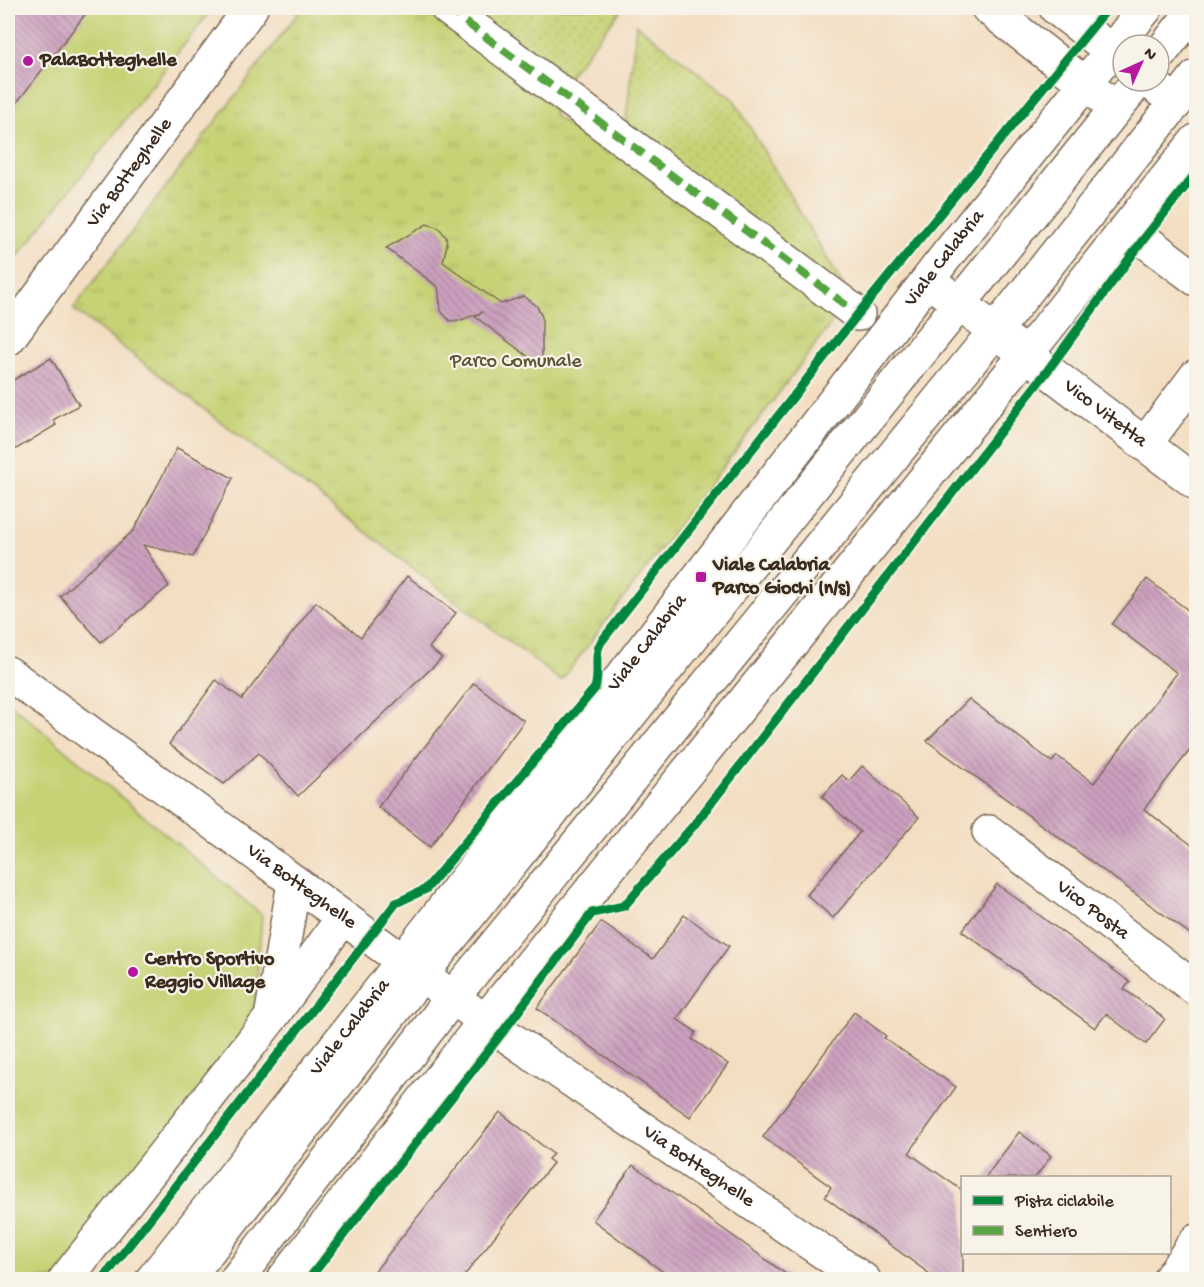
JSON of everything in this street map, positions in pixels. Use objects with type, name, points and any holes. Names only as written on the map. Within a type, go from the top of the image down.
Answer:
[{"type":"street","name":"Via Botteghelle","points":[[8,339],[250,8]]},
{"type":"street","points":[[447,8],[858,314]]},
{"type":"street","points":[[988,8],[1116,108]]},
{"type":"street","points":[[1056,8],[1111,51]]},
{"type":"street","name":"Viale Calabria","points":[[1131,33],[1146,8]]},
{"type":"street","points":[[1171,40],[1197,8]]},
{"type":"street","name":"Viale Calabria","points":[[186,1280],[412,968],[928,280],[1085,84],[1111,61]]},
{"type":"street","points":[[236,1280],[452,998],[995,331],[1197,77]]},
{"type":"street","name":"Viale Calabria","points":[[152,1280],[960,304],[1128,93]]},
{"type":"street","points":[[1164,93],[1176,103]]},
{"type":"street","points":[[283,1280],[485,1021],[1197,141]]},
{"type":"street","points":[[1128,228],[1197,279]]},
{"type":"street","name":"Vico Vitetta","points":[[928,280],[1197,483]]},
{"type":"street","points":[[1145,444],[1197,376]]},
{"type":"street","name":"Via Botteghelle","points":[[8,673],[452,998],[864,1280]]},
{"type":"street","name":"Vico Posta","points":[[989,832],[1197,989]]},
{"type":"street","points":[[270,1019],[294,883]]},
{"type":"street","points":[[65,1280],[270,1019],[342,919]]},
{"type":"street","points":[[1169,1280],[1197,1241]]},
{"type":"green space","name":"PalaBotteghelle","points":[[8,8],[213,8],[8,269]]},
{"type":"green space","name":"Parco Comunale","points":[[302,8],[438,8],[550,92],[555,116],[605,153],[631,150],[841,311],[561,681],[73,309]]},
{"type":"green space","points":[[461,8],[617,8],[621,10],[563,83]]},
{"type":"green space","points":[[636,24],[734,100],[851,299],[625,130]]},
{"type":"green space","name":"Centro Sportivo Reggio Village","points":[[8,702],[262,915],[253,1030],[55,1279],[8,1279]]},
{"type":"building","name":"PalaBotteghelle","points":[[8,8],[90,8],[8,114]]},
{"type":"building","points":[[427,224],[439,228],[446,237],[447,244],[443,262],[501,304],[524,296],[537,306],[542,317],[542,367],[474,316],[483,312],[461,320],[450,321],[441,311],[438,287],[386,248]]},
{"type":"building","points":[[51,358],[79,405],[53,420],[56,425],[8,454],[8,383]]},
{"type":"building","points":[[177,448],[233,478],[193,557],[143,545],[169,586],[101,642],[60,596],[134,530]]},
{"type":"building","points":[[407,576],[456,613],[429,648],[442,658],[298,796],[259,753],[224,784],[169,744],[216,680],[242,699],[316,602],[361,637]]},
{"type":"building","points":[[1147,579],[1197,617],[1197,741],[1144,809],[1197,849],[1197,939],[927,741],[969,699],[1052,762],[1057,756],[1094,783],[1177,673],[1112,624]]},
{"type":"building","points":[[474,683],[524,721],[430,847],[378,807]]},
{"type":"building","points":[[862,766],[919,817],[833,918],[807,895],[860,832],[822,797],[842,775],[849,781]]},
{"type":"building","points":[[997,884],[1130,982],[1124,989],[1165,1019],[1146,1044],[1106,1014],[1095,1028],[962,931]]},
{"type":"building","points":[[684,915],[729,946],[677,1019],[696,1032],[692,1039],[728,1064],[690,1117],[537,1008],[601,922],[653,959]]},
{"type":"building","points":[[854,1012],[886,1036],[884,1038],[956,1087],[909,1153],[961,1190],[963,1280],[938,1280],[825,1197],[831,1187],[763,1137]]},
{"type":"building","points":[[500,1112],[553,1154],[548,1159],[553,1163],[461,1280],[368,1280]]},
{"type":"building","points":[[1019,1132],[1051,1156],[1036,1176],[986,1176]]},
{"type":"building","points":[[633,1165],[794,1280],[674,1280],[593,1220]]},
{"type":"marked path","points":[[447,8],[858,314]]},
{"type":"cycle path","points":[[102,1280],[396,903],[426,889],[595,688],[597,653],[601,642],[858,314],[1108,8]]},
{"type":"cycle path","points":[[308,1280],[502,1033],[592,913],[624,906],[694,825],[1048,370],[1143,240],[1196,173]]},
{"type":"place","name":"PalaBotteghelle","points":[[28,61]]},
{"type":"place","name":"Viale Calabria Parco Giochi (n/s)","points":[[701,577]]},
{"type":"place","name":"Centro Sportivo Reggio Village","points":[[133,972]]}]
